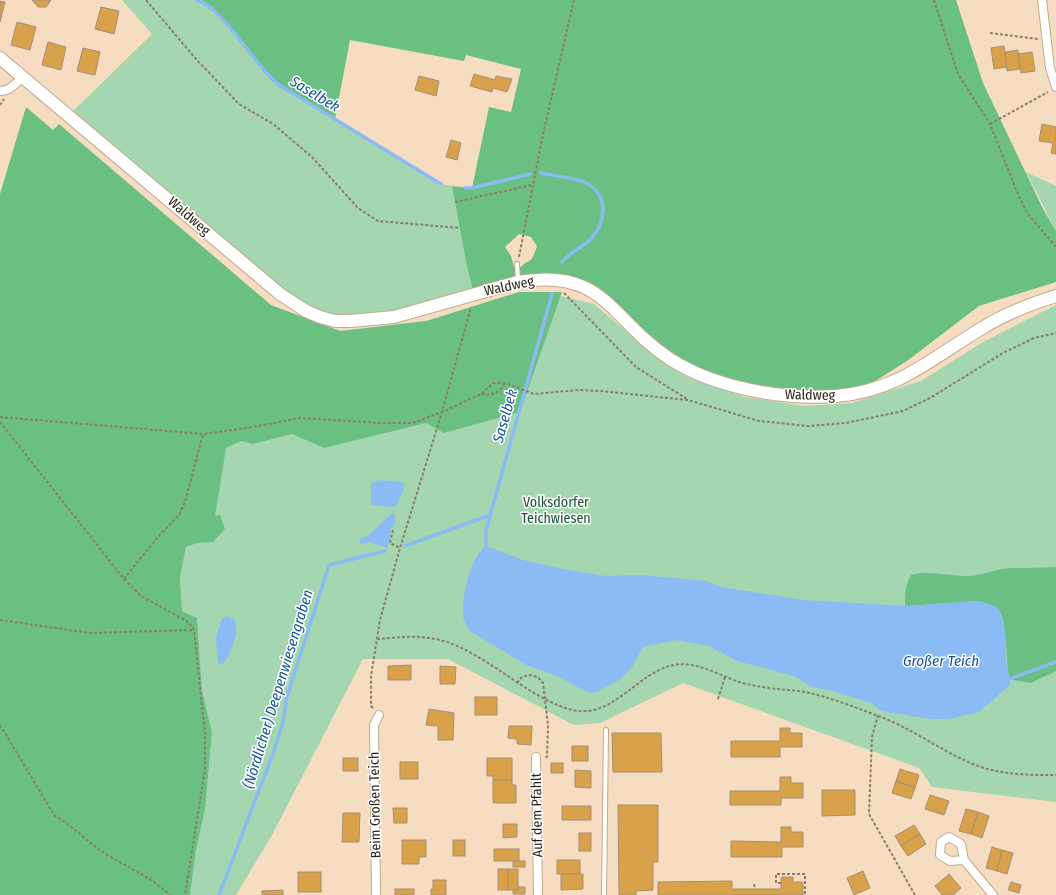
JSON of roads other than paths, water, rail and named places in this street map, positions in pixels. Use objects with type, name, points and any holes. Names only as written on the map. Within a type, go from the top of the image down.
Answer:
[{"type":"main road","name":"Waldweg","points":[[0,58],[280,294],[306,311],[335,320],[381,319],[518,282],[555,279],[580,285],[597,294],[647,342],[683,367],[728,384],[775,394],[807,397],[844,395],[886,385],[917,371],[996,320],[1019,309],[1056,296]]},
{"type":"street","points":[[1042,0],[1053,89]]},
{"type":"street","points":[[0,91],[5,91],[12,87],[23,77]]},
{"type":"street","name":"Beim Großen Teich","points":[[376,895],[374,726],[379,715]]},
{"type":"street","name":"Auf dem Pfahlt","points":[[536,757],[538,895]]},
{"type":"street","points":[[964,860],[993,895]]},
{"type":"lane","points":[[518,264],[518,282]]},
{"type":"lane","points":[[604,895],[606,730]]},
{"type":"water","points":[[379,480],[402,482],[405,485],[396,507],[371,504],[371,484]]},
{"type":"water","points":[[392,513],[396,517],[396,521],[390,529],[391,536],[387,548],[370,542],[360,544],[360,539],[368,536]]},
{"type":"water","name":"Großer Teich","points":[[486,546],[523,560],[563,569],[605,576],[641,575],[706,581],[721,587],[803,600],[905,606],[978,601],[997,607],[1000,612],[1005,630],[1006,659],[1010,685],[979,712],[949,719],[930,719],[881,711],[871,703],[833,691],[812,687],[794,676],[737,661],[709,646],[676,640],[643,647],[632,667],[619,680],[594,693],[585,691],[557,676],[526,665],[470,631],[463,617],[464,597],[468,577],[472,567],[476,558]]},
{"type":"water","points":[[226,616],[235,620],[235,637],[231,650],[225,661],[222,664],[218,664],[216,639],[221,620]]},
{"type":"waterway","name":"Saselbek","points":[[197,0],[207,5],[218,14],[259,65],[279,85],[441,184]]},
{"type":"waterway","name":"Saselbek","points":[[541,173],[584,182],[598,193],[603,208],[600,224],[591,239],[562,262]]},
{"type":"waterway","name":"Saselbek","points":[[465,188],[472,188],[530,174]]},
{"type":"waterway","name":"Saselbek","points":[[486,546],[486,530],[552,294]]},
{"type":"waterway","name":"(Nördlicher) Deepenwiesengraben","points":[[405,546],[490,515]]},
{"type":"waterway","name":"(Nördlicher) Deepenwiesengraben","points":[[219,895],[274,751],[284,718],[286,700],[329,565],[385,551]]},
{"type":"waterway","name":"Saselbek","points":[[1009,679],[1056,662]]},
{"type":"park label","name":"Volksdorfer Teichwiesen","points":[[556,510]]}]
